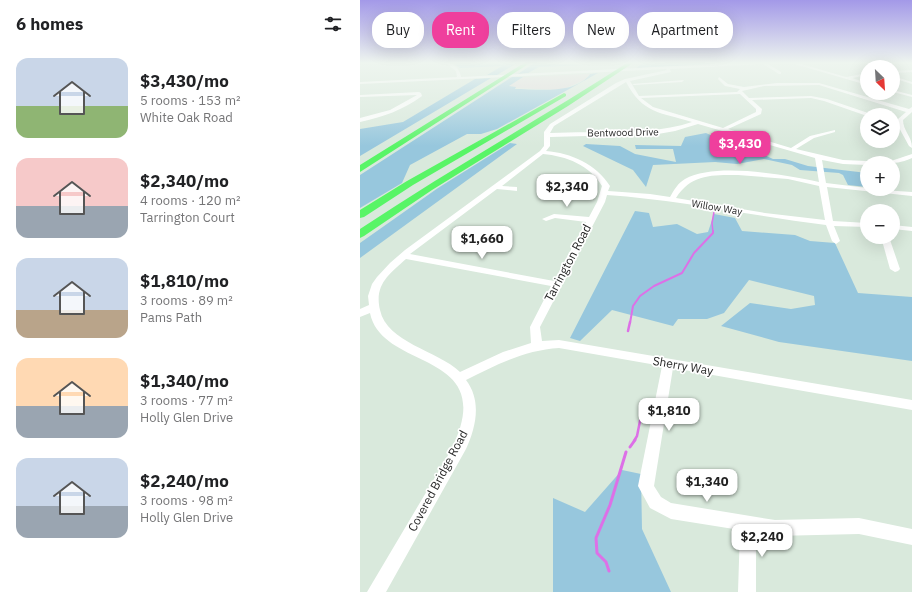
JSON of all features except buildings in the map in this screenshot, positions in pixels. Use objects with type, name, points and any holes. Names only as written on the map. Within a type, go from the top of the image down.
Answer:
[{"type":"highway","points":[[360,163],[477,91]]},
{"type":"highway","points":[[360,169],[484,91]]},
{"type":"highway","points":[[360,215],[416,179],[571,91]]},
{"type":"highway","points":[[360,234],[428,188],[566,105],[596,91]]},
{"type":"street","points":[[542,152],[547,146],[548,130],[552,125],[605,91]]},
{"type":"street","points":[[634,91],[637,97],[651,108],[741,136],[818,157],[860,162]]},
{"type":"street","points":[[637,97],[732,91]]},
{"type":"street","points":[[722,130],[759,113],[759,109],[742,91]]},
{"type":"street","points":[[844,91],[911,110]]},
{"type":"street","points":[[360,96],[419,93],[420,95],[406,105],[383,115],[360,120]]},
{"type":"street","points":[[900,93],[912,96]]},
{"type":"street","points":[[360,102],[372,95]]},
{"type":"street","points":[[749,100],[811,97],[860,112]]},
{"type":"street","points":[[900,120],[911,110]]},
{"type":"street","name":"Bentwood Drive","points":[[547,135],[574,133],[623,134],[658,132],[697,122]]},
{"type":"street","points":[[900,124],[912,146]]},
{"type":"street","points":[[791,150],[812,137],[833,132]]},
{"type":"street","points":[[726,142],[741,136]]},
{"type":"street","points":[[542,152],[563,154],[583,163],[604,183],[606,186],[604,194]]},
{"type":"street","name":"Covered Bridge Road","points":[[376,592],[452,460],[465,434],[469,421],[470,409],[468,397],[458,378],[438,362],[396,340],[381,328],[376,321],[373,307],[375,287],[389,270],[404,256],[542,152]]},
{"type":"street","points":[[900,161],[912,156]]},
{"type":"street","points":[[818,157],[829,223],[836,240]]},
{"type":"street","points":[[672,199],[683,183],[692,178],[707,174],[789,177],[823,185],[912,194]]},
{"type":"street","points":[[495,187],[514,190]]},
{"type":"street","name":"Willow Way","points":[[604,194],[672,199],[717,208],[829,223],[860,225]]},
{"type":"street","name":"Tarrington Road","points":[[537,346],[537,321],[604,194]]},
{"type":"street","points":[[546,219],[554,216],[591,220]]},
{"type":"street","points":[[900,228],[912,229]]},
{"type":"street","points":[[887,244],[895,269]]},
{"type":"street","points":[[404,256],[556,284]]},
{"type":"street","points":[[360,313],[373,307]]},
{"type":"street","name":"Sherry Way","points":[[458,378],[516,352],[537,346],[559,344],[912,405]]},
{"type":"street","points":[[668,363],[646,486],[652,500],[660,506],[671,511],[775,528],[860,526],[912,537]]},
{"type":"street","points":[[747,592],[748,523]]},
{"type":"shaded area","points":[[456,91],[470,91],[360,156],[360,129],[403,122]]},
{"type":"shaded area","points":[[491,91],[566,91],[497,129],[481,134],[467,134],[410,165],[402,183],[360,208],[360,175]]},
{"type":"shaded area","points":[[706,133],[719,139],[716,146],[753,150],[773,159],[785,159],[808,166],[860,172],[860,186],[848,185],[843,175],[839,173],[800,170],[792,165],[764,159],[737,164],[715,162],[653,165],[646,187],[633,170],[583,146],[586,144],[620,146],[635,154],[676,162],[673,149],[636,149],[635,145],[681,146],[685,137]]},
{"type":"shaded area","points":[[510,143],[517,144],[360,258],[360,243],[438,188]]},
{"type":"shaded area","points":[[635,211],[649,213],[653,227],[677,224],[697,234],[708,232],[714,214],[735,218],[742,231],[795,235],[810,241],[835,243],[858,293],[912,297],[912,361],[779,342],[721,326],[750,303],[791,309],[815,305],[814,296],[749,280],[724,313],[707,319],[678,319],[673,326],[612,310],[580,341],[570,338]]},
{"type":"shaded area","points":[[622,470],[641,474],[642,529],[671,592],[553,592],[553,498],[585,512]]},
{"type":"waterway","points":[[713,232],[712,223],[714,212]]},
{"type":"waterway","points":[[630,323],[633,306],[640,296],[654,286],[682,273],[694,253],[713,232]]},
{"type":"waterway","points":[[628,331],[630,322]]},
{"type":"waterway","points":[[634,441],[637,436],[641,416]]},
{"type":"waterway","points":[[630,447],[635,440]]},
{"type":"waterway","points":[[609,571],[606,562],[597,553],[596,538],[610,505],[626,452]]}]
